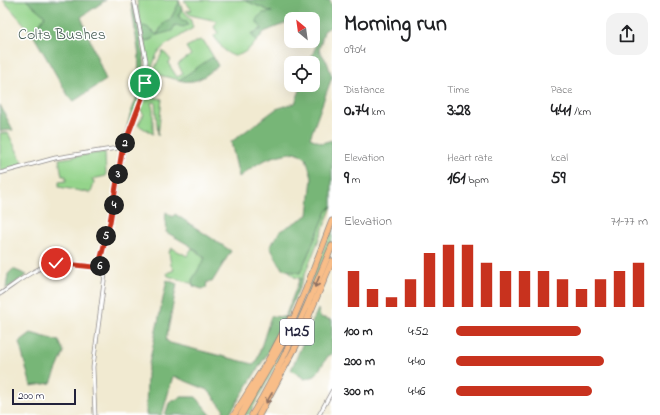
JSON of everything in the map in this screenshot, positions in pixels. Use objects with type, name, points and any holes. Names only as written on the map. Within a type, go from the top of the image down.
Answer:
[{"type":"highway","name":"M25","points":[[241,415],[284,341],[332,222]]},
{"type":"highway","name":"M25","points":[[252,415],[272,382],[297,332],[332,246]]},
{"type":"highway","name":"M25","points":[[259,415],[296,346],[332,261]]},
{"type":"highway","name":"M25","points":[[234,415],[269,359],[306,289]]},
{"type":"street","points":[[95,415],[93,367],[105,278],[101,257],[112,216],[124,147],[142,98],[145,83],[146,60],[134,0],[130,0]]},
{"type":"street","points":[[0,172],[56,158],[124,147]]},
{"type":"street","points":[[0,294],[33,271],[50,264],[56,263],[97,267],[102,265]]},
{"type":"street","points":[[319,415],[332,391]]},
{"type":"green space","points":[[3,0],[26,0],[46,16],[32,33]]},
{"type":"green space","name":"Colts Bushes","points":[[26,0],[106,0],[81,17],[106,80],[74,101],[69,97],[32,33],[45,16]]},
{"type":"green space","points":[[137,0],[178,0],[179,3],[170,20],[164,23],[157,34],[182,20],[178,15],[182,9],[190,18],[193,28],[164,46],[157,54],[152,67],[148,69],[145,42],[154,38],[154,32],[140,25]]},
{"type":"green space","points":[[179,0],[182,9],[178,16],[182,20],[187,21],[188,25],[183,27],[175,25],[172,31],[157,35],[164,23],[170,20],[179,3]]},
{"type":"green space","points":[[184,0],[244,0],[272,12],[262,29],[251,34],[257,41],[244,52],[239,55],[234,55],[229,54],[224,50],[214,36],[218,33],[214,27],[217,21],[190,15],[186,10],[192,10]]},
{"type":"green space","points":[[244,0],[330,0],[332,7],[332,26],[324,31],[320,46],[320,12],[284,12],[284,24],[264,32],[257,41],[251,34],[262,29],[257,22],[257,18],[263,13],[272,12]]},
{"type":"green space","points":[[131,3],[141,42],[145,72],[143,90],[123,146],[120,145],[123,143],[130,115],[137,97],[139,56]]},
{"type":"green space","points":[[140,25],[147,27],[157,35],[154,38],[144,42]]},
{"type":"green space","points":[[200,40],[205,43],[214,58],[179,80],[159,75],[154,70],[163,51],[171,60],[168,63],[177,77],[183,74],[178,64],[191,55],[186,47]]},
{"type":"green space","points":[[315,48],[320,48],[319,50],[327,62],[332,77],[310,138],[322,143],[332,140],[332,206],[327,211],[300,273],[282,269],[270,247],[280,231],[308,215],[312,178],[306,158],[296,152],[279,155],[259,163],[239,177],[231,142],[276,109],[295,103],[299,92],[320,92],[320,56],[312,56]]},
{"type":"green space","points":[[211,58],[214,58],[218,66],[200,79],[190,81],[179,80]]},
{"type":"green space","points":[[144,95],[162,99],[158,136],[155,102],[151,103],[153,109],[153,134],[138,125],[144,114],[141,111],[141,104]]},
{"type":"green space","points":[[0,105],[13,130],[0,131]]},
{"type":"green space","points":[[0,133],[8,133],[24,165],[0,171]]},
{"type":"green space","points":[[105,152],[106,176],[92,179],[94,182],[91,193],[59,187],[59,182],[66,181],[66,176],[62,176],[59,159]]},
{"type":"green space","points":[[332,206],[303,279],[294,277],[289,271],[300,273],[327,211]]},
{"type":"green space","points":[[166,212],[173,217],[175,214],[231,251],[212,282],[207,282],[206,288],[202,289],[193,286],[192,280],[205,258],[189,245],[166,232]]},
{"type":"green space","points":[[332,228],[332,238],[289,342],[249,414],[244,415],[292,330]]},
{"type":"green space","points":[[172,248],[187,256],[192,248],[205,259],[192,280],[193,284],[168,276],[167,273],[174,270],[171,265],[169,252]]},
{"type":"green space","points":[[13,269],[27,275],[6,289],[8,274]]},
{"type":"green space","points":[[300,278],[303,279],[279,335],[229,415],[221,415],[224,410],[208,390],[173,376],[162,415],[146,415],[147,373],[167,280],[177,284],[166,340],[170,343],[253,364],[256,363],[271,316],[285,317]]},
{"type":"green space","points":[[318,309],[320,317],[332,320],[332,354],[328,356],[315,376],[305,379],[291,370]]},
{"type":"green space","points":[[31,333],[59,341],[64,352],[51,383],[31,386],[19,342]]},
{"type":"green space","points":[[181,397],[196,397],[211,415],[165,415],[169,403]]},
{"type":"route","points":[[56,263],[94,267],[102,265],[101,257],[113,211],[115,187],[122,151],[142,98],[145,83]]}]
